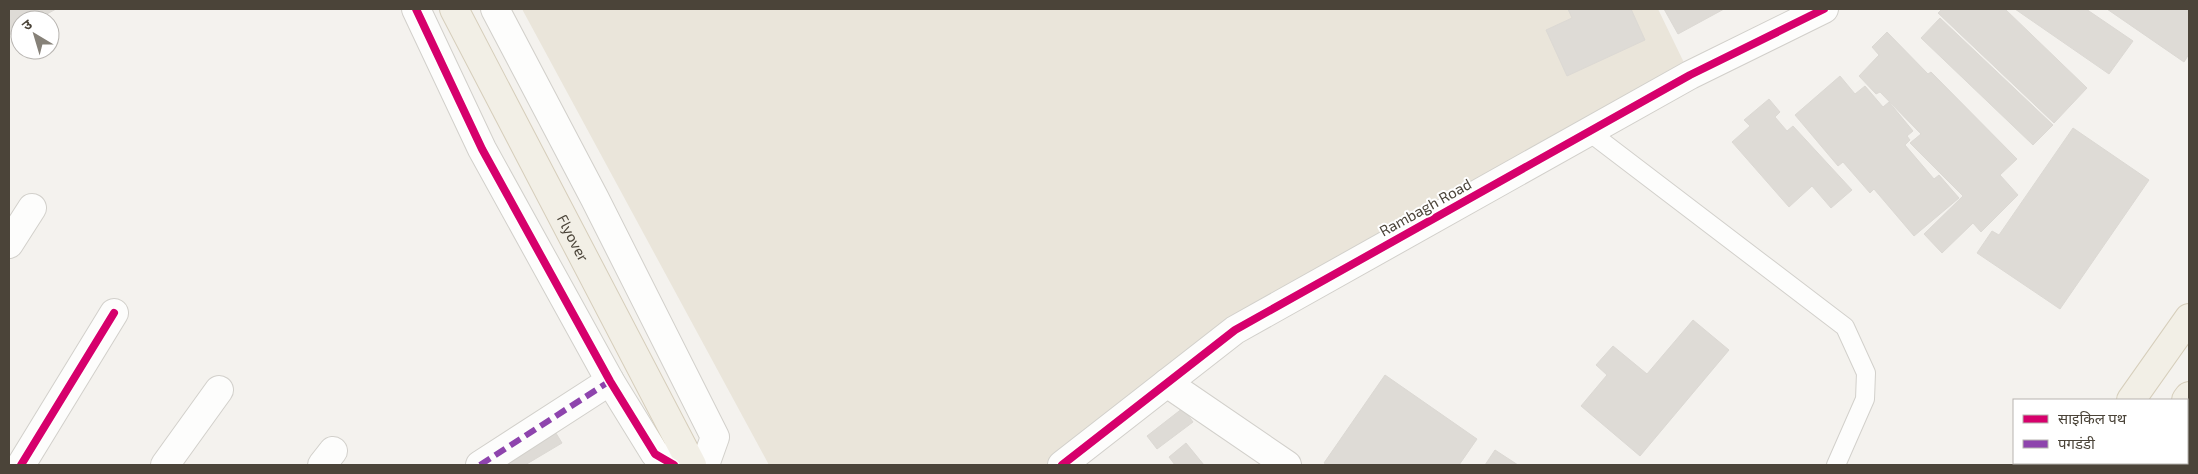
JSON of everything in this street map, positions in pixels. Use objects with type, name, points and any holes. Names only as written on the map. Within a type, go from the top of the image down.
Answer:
[{"type":"main road","name":"Flyover","points":[[454,9],[692,465]]},
{"type":"main road","points":[[2133,399],[2189,318]]},
{"type":"street","points":[[416,9],[482,149],[610,381],[655,454],[674,465]]},
{"type":"street","points":[[495,9],[600,208],[715,437],[705,465]]},
{"type":"street","name":"Rambagh Road","points":[[1062,465],[1235,330],[1690,75],[1824,9]]},
{"type":"street","points":[[9,244],[32,208]]},
{"type":"street","points":[[21,465],[114,313]]},
{"type":"street","points":[[480,465],[610,381]]},
{"type":"street","points":[[1167,383],[1287,465]]},
{"type":"street","points":[[165,465],[219,390]]},
{"type":"lane","points":[[1588,131],[1845,327],[1866,373],[1865,399],[1836,465]]},
{"type":"shaded area","points":[[522,9],[1658,9],[1690,75],[1235,330],[1062,465],[769,465]]},
{"type":"building","points":[[9,9],[56,9],[10,10],[9,35]]},
{"type":"building","points":[[1568,9],[1631,9],[1645,40],[1567,76],[1546,30],[1572,18]]},
{"type":"building","points":[[1664,9],[1724,9],[1678,34]]},
{"type":"building","points":[[1942,9],[2005,9],[2087,88],[2054,123],[1938,13]]},
{"type":"building","points":[[2015,9],[2086,9],[2133,41],[2109,74]]},
{"type":"building","points":[[2107,9],[2189,9],[2189,54],[2184,62]]},
{"type":"building","points":[[1940,18],[2053,125],[2033,145],[1921,38]]},
{"type":"building","points":[[1887,32],[1928,74],[1931,72],[2017,159],[2000,175],[2018,195],[1981,232],[1973,223],[1942,253],[1924,234],[1963,196],[1910,143],[1921,134],[1880,92],[1876,94],[1859,76],[1879,55],[1872,47]]},
{"type":"building","points":[[1840,76],[1855,94],[1865,86],[1883,107],[1889,102],[1913,131],[1907,136],[1910,140],[1905,145],[1934,179],[1939,175],[1959,198],[1914,236],[1874,189],[1870,193],[1843,162],[1838,166],[1795,115]]},
{"type":"building","points":[[1769,99],[1780,112],[1775,117],[1787,131],[1793,126],[1852,190],[1831,208],[1812,186],[1789,207],[1732,142],[1750,126],[1744,120]]},
{"type":"building","points":[[2073,128],[2149,180],[2060,309],[1977,253],[1992,231],[1999,235]]},
{"type":"building","points":[[1693,320],[1729,350],[1640,456],[1581,406],[1607,375],[1596,365],[1613,346],[1647,374]]},
{"type":"building","points":[[1385,375],[1477,439],[1459,465],[1328,465],[1324,463]]},
{"type":"building","points":[[1183,408],[1193,422],[1157,449],[1147,436]]},
{"type":"building","points":[[554,430],[562,443],[525,465],[497,465]]},
{"type":"building","points":[[1186,443],[1204,465],[1175,465],[1169,457]]},
{"type":"building","points":[[1495,450],[1518,465],[1485,465]]},
{"type":"marked path","points":[[480,465],[610,381]]},
{"type":"cycle path","points":[[416,9],[482,149],[610,381],[655,454],[674,465]]},
{"type":"cycle path","points":[[1062,465],[1235,330],[1690,75],[1824,9]]},
{"type":"cycle path","points":[[21,465],[114,313]]}]
